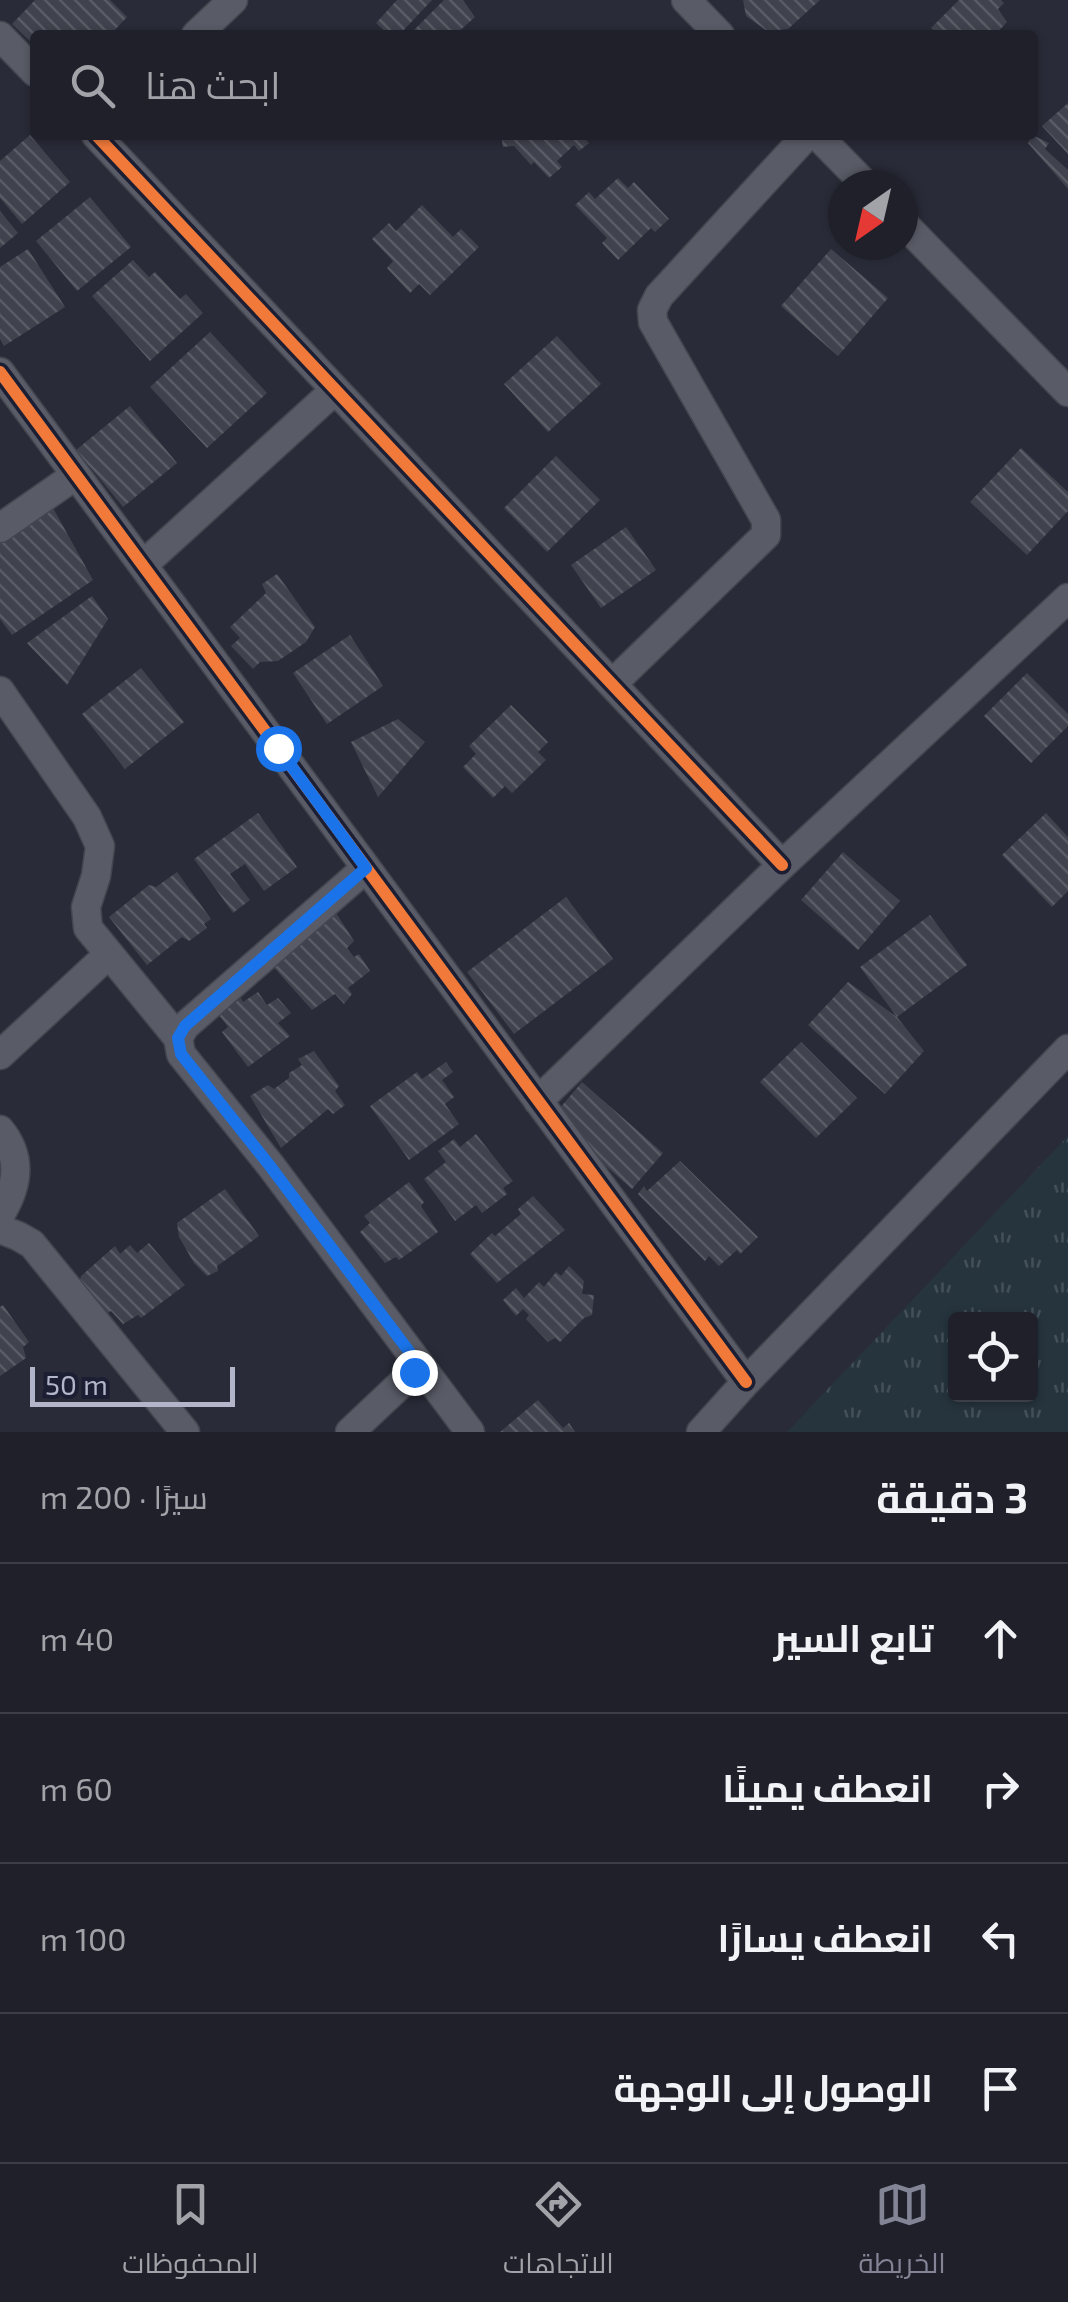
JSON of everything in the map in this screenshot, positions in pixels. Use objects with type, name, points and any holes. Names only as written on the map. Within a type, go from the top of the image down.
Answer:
[{"type":"street","points":[[201,30],[233,0]]},
{"type":"street","points":[[0,36],[30,67]]},
{"type":"street","points":[[101,140],[782,865]]},
{"type":"street","points":[[612,684],[766,535],[766,520],[653,322],[652,310],[659,296],[802,140]]},
{"type":"street","points":[[822,140],[851,170]]},
{"type":"street","points":[[918,238],[1068,392]]},
{"type":"street","points":[[0,372],[746,1382]]},
{"type":"street","points":[[143,566],[335,390]]},
{"type":"street","points":[[0,528],[76,475]]},
{"type":"street","points":[[538,1100],[1068,598]]},
{"type":"street","points":[[0,691],[87,817],[100,846],[86,908],[88,928],[178,1038],[181,1054],[470,1432]]},
{"type":"street","points":[[178,1038],[185,1026],[366,868]]},
{"type":"street","points":[[0,1055],[108,954]]},
{"type":"street","points":[[701,1432],[1068,1049]]},
{"type":"street","points":[[0,1130],[17,1170],[12,1194],[0,1215]]},
{"type":"street","points":[[0,1229],[32,1244],[185,1432]]},
{"type":"street","points":[[350,1432],[420,1366]]},
{"type":"green space","points":[[1068,1136],[1068,1432],[787,1432]]},
{"type":"building","points":[[35,0],[110,0],[127,17],[115,30],[30,30],[30,41],[12,24]]},
{"type":"building","points":[[397,0],[432,0],[404,30],[384,30],[376,23]]},
{"type":"building","points":[[444,0],[463,0],[475,17],[461,30],[414,30]]},
{"type":"building","points":[[743,0],[820,0],[788,29],[766,30],[746,16]]},
{"type":"building","points":[[959,0],[1004,3],[998,9],[1007,22],[1000,30],[931,28]]},
{"type":"building","points":[[1068,103],[1068,154],[1042,126]]},
{"type":"building","points":[[30,135],[30,140],[34,140],[70,182],[22,224],[0,198],[0,161]]},
{"type":"building","points":[[1038,138],[1049,143],[1045,149],[1068,170],[1068,189],[1028,143]]},
{"type":"building","points":[[502,140],[589,143],[579,151],[574,145],[557,161],[562,167],[549,178],[514,146],[503,147]]},
{"type":"building","points":[[618,178],[628,188],[634,182],[669,219],[655,232],[651,228],[618,260],[602,243],[607,238],[575,205],[589,192],[595,199]]},
{"type":"building","points":[[90,197],[131,247],[77,291],[36,241]]},
{"type":"building","points":[[422,205],[453,237],[461,229],[479,247],[430,295],[419,284],[410,293],[387,268],[393,261],[372,239],[389,223],[396,231]]},
{"type":"building","points":[[0,211],[18,233],[0,248]]},
{"type":"building","points":[[28,249],[65,307],[4,346],[0,339],[0,267]]},
{"type":"building","points":[[828,252],[828,260],[844,260],[888,298],[838,356],[781,306]]},
{"type":"building","points":[[133,260],[149,277],[155,272],[180,299],[186,294],[203,313],[150,361],[92,296]]},
{"type":"building","points":[[210,332],[267,393],[207,448],[150,387]]},
{"type":"building","points":[[557,336],[601,384],[548,432],[504,384]]},
{"type":"building","points":[[130,406],[177,463],[123,507],[76,450]]},
{"type":"building","points":[[1021,448],[1068,492],[1068,511],[1027,555],[970,502]]},
{"type":"building","points":[[556,456],[600,500],[547,552],[504,508]]},
{"type":"building","points":[[53,508],[93,580],[12,635],[0,619],[0,540]]},
{"type":"building","points":[[626,527],[656,570],[601,608],[571,565]]},
{"type":"building","points":[[277,574],[315,627],[306,642],[278,661],[260,662],[253,669],[231,646],[240,638],[230,627],[266,593],[262,584]]},
{"type":"building","points":[[92,596],[108,619],[67,685],[27,643]]},
{"type":"building","points":[[350,635],[383,686],[327,724],[293,673]]},
{"type":"building","points":[[141,668],[184,722],[125,769],[82,714]]},
{"type":"building","points":[[1027,673],[1068,714],[1068,726],[1031,763],[984,716]]},
{"type":"building","points":[[511,705],[548,742],[538,752],[546,760],[512,793],[505,786],[493,798],[463,767],[476,754],[469,746]]},
{"type":"building","points":[[398,719],[425,742],[378,797],[351,742]]},
{"type":"building","points":[[258,813],[297,867],[264,891],[245,864],[230,874],[250,900],[233,913],[194,859]]},
{"type":"building","points":[[1046,813],[1068,837],[1068,891],[1052,907],[1002,855]]},
{"type":"building","points":[[843,852],[900,901],[858,950],[801,900]]},
{"type":"building","points":[[177,872],[211,919],[204,924],[207,928],[189,941],[182,937],[147,965],[109,917],[149,885],[156,887]]},
{"type":"building","points":[[566,897],[613,959],[514,1034],[467,972]]},
{"type":"building","points":[[336,913],[354,941],[347,948],[354,957],[359,954],[370,971],[348,988],[352,994],[344,1004],[335,994],[312,1010],[270,963]]},
{"type":"building","points":[[930,915],[967,965],[897,1017],[860,967]]},
{"type":"building","points":[[848,982],[897,1017],[924,1051],[885,1094],[808,1025]]},
{"type":"building","points":[[258,992],[267,1005],[278,998],[291,1013],[278,1023],[290,1036],[248,1067],[222,1032],[228,1027],[219,1015],[241,998],[243,1002]]},
{"type":"building","points":[[801,1042],[857,1098],[816,1138],[760,1082]]},
{"type":"building","points":[[314,1051],[339,1086],[335,1091],[345,1105],[333,1114],[328,1109],[281,1148],[250,1096],[268,1085],[274,1089],[302,1065],[298,1059]]},
{"type":"building","points":[[446,1062],[453,1072],[442,1080],[454,1097],[445,1104],[459,1124],[409,1160],[370,1106],[417,1072],[422,1079]]},
{"type":"building","points":[[582,1082],[663,1153],[632,1189],[553,1120]]},
{"type":"building","points":[[476,1134],[513,1181],[503,1188],[507,1194],[482,1213],[476,1205],[455,1221],[424,1179],[446,1162],[438,1151],[454,1139],[460,1147]]},
{"type":"building","points":[[680,1161],[758,1237],[719,1266],[709,1256],[705,1261],[638,1194],[644,1186],[647,1191]]},
{"type":"building","points":[[409,1182],[438,1232],[399,1260],[396,1257],[385,1263],[360,1232],[370,1223],[364,1216]]},
{"type":"building","points":[[225,1189],[259,1236],[207,1276],[179,1237],[177,1223]]},
{"type":"building","points":[[533,1196],[565,1230],[497,1283],[470,1254],[521,1214],[518,1209]]},
{"type":"building","points":[[149,1243],[185,1285],[141,1318],[138,1315],[123,1324],[111,1311],[103,1316],[79,1286],[81,1276],[115,1246],[120,1254],[130,1245],[137,1253]]},
{"type":"building","points":[[569,1266],[584,1281],[582,1294],[594,1295],[592,1315],[560,1342],[555,1338],[548,1342],[526,1319],[529,1315],[523,1309],[516,1316],[503,1300],[516,1288],[524,1298],[539,1282],[544,1287],[556,1272],[561,1276]]},
{"type":"building","points":[[3,1305],[29,1342],[23,1347],[26,1358],[0,1376],[0,1307]]},
{"type":"building","points":[[538,1400],[563,1428],[569,1423],[575,1432],[500,1432]]},
{"type":"cycle path","points":[[101,140],[782,865]]},
{"type":"cycle path","points":[[0,372],[746,1382]]},
{"type":"route","points":[[278,748],[366,868],[185,1026],[178,1038],[181,1054],[420,1366],[414,1372]]}]
